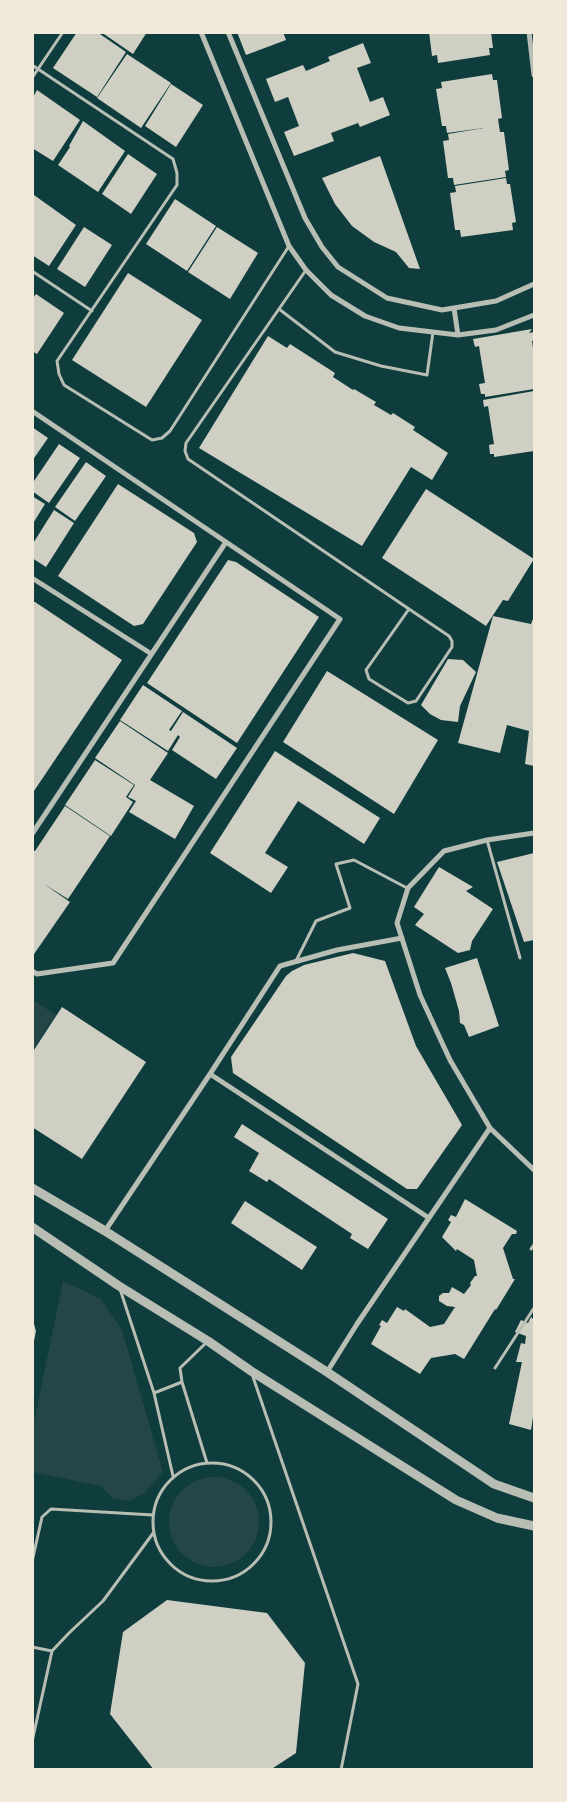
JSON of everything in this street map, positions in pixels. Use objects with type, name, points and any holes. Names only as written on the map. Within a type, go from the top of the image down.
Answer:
[{"type":"street","points":[[201,32],[289,246],[306,270],[331,295],[364,316],[398,328],[458,335],[496,330],[534,315]]},
{"type":"street","points":[[228,32],[306,218],[322,246],[338,267],[388,298],[442,310],[496,301],[534,284]]},
{"type":"street","points":[[529,32],[534,75]]},
{"type":"street","points":[[454,308],[458,335]]},
{"type":"street","points":[[32,411],[340,619],[113,963],[38,974],[32,971]]},
{"type":"street","points":[[32,834],[226,542]]},
{"type":"street","points":[[32,578],[150,654]]},
{"type":"street","points":[[534,833],[487,840],[444,851],[408,888],[397,923],[420,994],[450,1060],[490,1128],[534,1170]]},
{"type":"street","points":[[105,1231],[280,966],[337,950],[402,938]]},
{"type":"street","points":[[210,1074],[429,1218]]},
{"type":"street","points":[[327,1372],[357,1324],[490,1128]]},
{"type":"street","points":[[32,1188],[105,1231],[327,1372],[494,1484],[534,1498]]},
{"type":"street","points":[[32,1227],[119,1286],[456,1500],[497,1518],[534,1526]]},
{"type":"lane","points":[[32,78],[63,32]]},
{"type":"lane","points":[[32,65],[173,159],[177,173],[177,185],[57,361],[59,374],[64,385],[152,440],[162,438],[170,431],[289,246]]},
{"type":"lane","points":[[306,270],[186,443],[185,451],[188,459],[449,636],[452,641],[452,648],[412,703],[408,703],[369,678],[366,670],[409,609]]},
{"type":"lane","points":[[32,271],[92,311]]},
{"type":"lane","points":[[279,308],[335,352],[381,366],[427,375],[433,332]]},
{"type":"lane","points":[[487,840],[520,958]]},
{"type":"lane","points":[[296,961],[316,921],[350,908],[336,864],[354,860],[408,888]]},
{"type":"lane","points":[[532,1249],[534,1245]]},
{"type":"lane","points":[[119,1286],[154,1393],[173,1476]]},
{"type":"lane","points":[[495,1368],[534,1308]]},
{"type":"lane","points":[[207,1463],[182,1382],[180,1368],[208,1341]]},
{"type":"lane","points":[[252,1371],[358,1684],[341,1770]]},
{"type":"lane","points":[[154,1393],[182,1382]]},
{"type":"lane","points":[[207,1463],[229,1466],[249,1476],[264,1494],[271,1515],[269,1537],[260,1558],[242,1573],[232,1578],[215,1581],[198,1580],[186,1576],[175,1568],[165,1558],[158,1546],[154,1532],[153,1515],[157,1499],[173,1476],[192,1467],[207,1463]]},
{"type":"lane","points":[[32,1562],[42,1517],[51,1509],[153,1515]]},
{"type":"lane","points":[[32,1742],[52,1651],[103,1601],[154,1532]]},
{"type":"lane","points":[[32,1647],[52,1651]]},
{"type":"shaded area","points":[[33,1000],[56,1015],[33,1049]]},
{"type":"shaded area","points":[[63,1281],[101,1299],[122,1330],[163,1472],[143,1494],[129,1501],[112,1498],[101,1486],[33,1472],[33,1427]]},
{"type":"shaded area","points":[[214,1477],[231,1480],[246,1490],[256,1505],[259,1522],[256,1539],[246,1554],[231,1564],[214,1567],[197,1564],[182,1554],[172,1539],[169,1522],[172,1505],[182,1490],[197,1480]]},
{"type":"building","points":[[77,32],[97,32],[126,52],[97,97],[53,68]]},
{"type":"building","points":[[101,32],[147,32],[133,54]]},
{"type":"building","points":[[237,32],[283,32],[286,40],[246,55]]},
{"type":"building","points":[[429,32],[491,32],[493,48],[489,48],[490,55],[438,63],[437,55],[432,56]]},
{"type":"building","points":[[363,43],[371,63],[357,68],[370,102],[383,97],[390,115],[360,127],[358,123],[331,133],[334,141],[294,156],[284,132],[299,126],[288,97],[275,102],[266,79],[303,65],[306,71],[330,61],[328,57]]},
{"type":"building","points":[[127,54],[171,83],[141,128],[97,98]]},
{"type":"building","points":[[492,74],[493,80],[497,80],[502,118],[498,119],[500,132],[504,132],[509,170],[505,171],[506,177],[454,185],[453,178],[448,178],[443,141],[449,140],[448,134],[484,128],[447,133],[446,126],[442,126],[436,89],[442,88],[441,82]]},
{"type":"building","points":[[171,84],[203,105],[176,147],[145,126]]},
{"type":"building","points":[[37,90],[80,120],[53,161],[32,148],[32,99]]},
{"type":"building","points":[[83,121],[125,151],[98,192],[58,165],[70,147]]},
{"type":"building","points":[[128,154],[157,174],[131,214],[102,194]]},
{"type":"building","points":[[380,156],[420,269],[409,268],[396,252],[374,242],[352,226],[335,204],[322,178]]},
{"type":"building","points":[[506,178],[507,184],[510,184],[516,222],[512,223],[513,230],[461,237],[460,230],[455,230],[450,193],[456,192],[455,186]]},
{"type":"building","points":[[34,195],[76,225],[49,266],[32,255]]},
{"type":"building","points":[[175,199],[216,226],[187,271],[146,244]]},
{"type":"building","points":[[84,227],[112,245],[85,287],[57,269]]},
{"type":"building","points":[[217,227],[258,253],[230,299],[188,272]]},
{"type":"building","points":[[128,273],[202,320],[146,407],[72,360]]},
{"type":"building","points":[[36,294],[64,313],[37,354],[32,351],[32,299]]},
{"type":"building","points":[[532,329],[529,333],[534,332],[534,340],[532,341],[534,389],[485,397],[485,394],[481,394],[479,384],[485,383],[479,346],[475,347],[473,339]]},
{"type":"building","points":[[268,336],[287,348],[290,344],[335,373],[333,377],[376,402],[374,405],[391,415],[393,413],[415,427],[413,430],[448,453],[432,480],[411,467],[362,546],[199,448]]},
{"type":"building","points":[[534,391],[534,451],[494,457],[494,454],[490,454],[489,445],[494,444],[488,406],[484,407],[483,400]]},
{"type":"building","points":[[32,427],[48,438],[32,461]]},
{"type":"building","points":[[59,444],[80,458],[49,503],[32,491],[32,484]]},
{"type":"building","points":[[86,462],[106,476],[75,521],[55,507]]},
{"type":"building","points":[[118,484],[194,533],[197,542],[143,624],[134,626],[58,576]]},
{"type":"building","points":[[426,489],[534,559],[508,601],[503,600],[486,626],[382,558]]},
{"type":"building","points":[[32,496],[45,504],[32,525]]},
{"type":"building","points":[[54,510],[74,523],[46,567],[32,558],[32,545]]},
{"type":"building","points":[[228,560],[236,562],[319,617],[237,743],[147,683]]},
{"type":"building","points":[[32,602],[35,602],[122,660],[32,794]]},
{"type":"building","points":[[493,616],[531,624],[534,616],[534,766],[525,764],[529,731],[507,725],[500,753],[458,743]]},
{"type":"building","points":[[448,659],[463,660],[476,672],[460,706],[458,722],[441,720],[430,714],[421,705]]},
{"type":"building","points":[[327,671],[438,740],[394,814],[283,742]]},
{"type":"building","points":[[143,685],[182,711],[169,730],[171,731],[183,712],[237,748],[216,779],[172,750],[180,737],[178,735],[168,751],[120,720]]},
{"type":"building","points":[[120,721],[168,753],[150,780],[194,806],[175,839],[129,812],[136,801],[128,797],[135,785],[95,758]]},
{"type":"building","points":[[275,751],[380,818],[364,844],[298,801],[265,853],[288,867],[271,893],[210,853]]},
{"type":"building","points":[[95,760],[134,785],[126,797],[133,802],[111,836],[65,805]]},
{"type":"building","points":[[65,806],[110,836],[68,899],[44,884],[70,902],[32,957],[32,850],[35,851]]},
{"type":"building","points":[[534,853],[534,940],[524,942],[497,862]]},
{"type":"building","points":[[439,867],[473,887],[466,891],[493,909],[472,941],[470,950],[458,953],[415,925],[424,914],[414,907]]},
{"type":"building","points":[[353,953],[385,961],[416,1046],[462,1125],[417,1189],[407,1189],[233,1073],[231,1057],[286,976],[304,965]]},
{"type":"building","points":[[477,958],[499,1026],[469,1037],[464,1025],[460,1023],[459,1011],[445,968]]},
{"type":"building","points":[[62,1007],[146,1062],[82,1159],[32,1127],[32,1053]]},
{"type":"building","points":[[242,1124],[388,1219],[368,1249],[350,1238],[352,1234],[269,1179],[267,1182],[249,1171],[259,1153],[234,1137]]},
{"type":"building","points":[[465,1199],[517,1231],[516,1234],[512,1234],[503,1248],[513,1279],[515,1279],[464,1359],[455,1354],[431,1358],[420,1374],[371,1344],[381,1326],[379,1325],[382,1320],[387,1323],[397,1307],[404,1311],[405,1309],[430,1327],[444,1324],[455,1307],[447,1306],[439,1301],[439,1296],[443,1293],[449,1293],[452,1287],[464,1294],[475,1276],[477,1276],[474,1260],[457,1249],[456,1251],[442,1237],[451,1222],[448,1220],[451,1215],[456,1217]]},
{"type":"building","points":[[245,1201],[317,1247],[302,1270],[231,1223]]},
{"type":"building","points":[[534,1316],[534,1417],[531,1430],[509,1424],[522,1362],[516,1362],[521,1343],[525,1344],[526,1336],[515,1332],[521,1320],[528,1323],[531,1317],[533,1319]]},
{"type":"building","points":[[32,1317],[36,1331],[32,1351]]},
{"type":"building","points":[[167,1600],[267,1613],[305,1663],[296,1753],[270,1770],[154,1770],[110,1714],[123,1632]]}]
